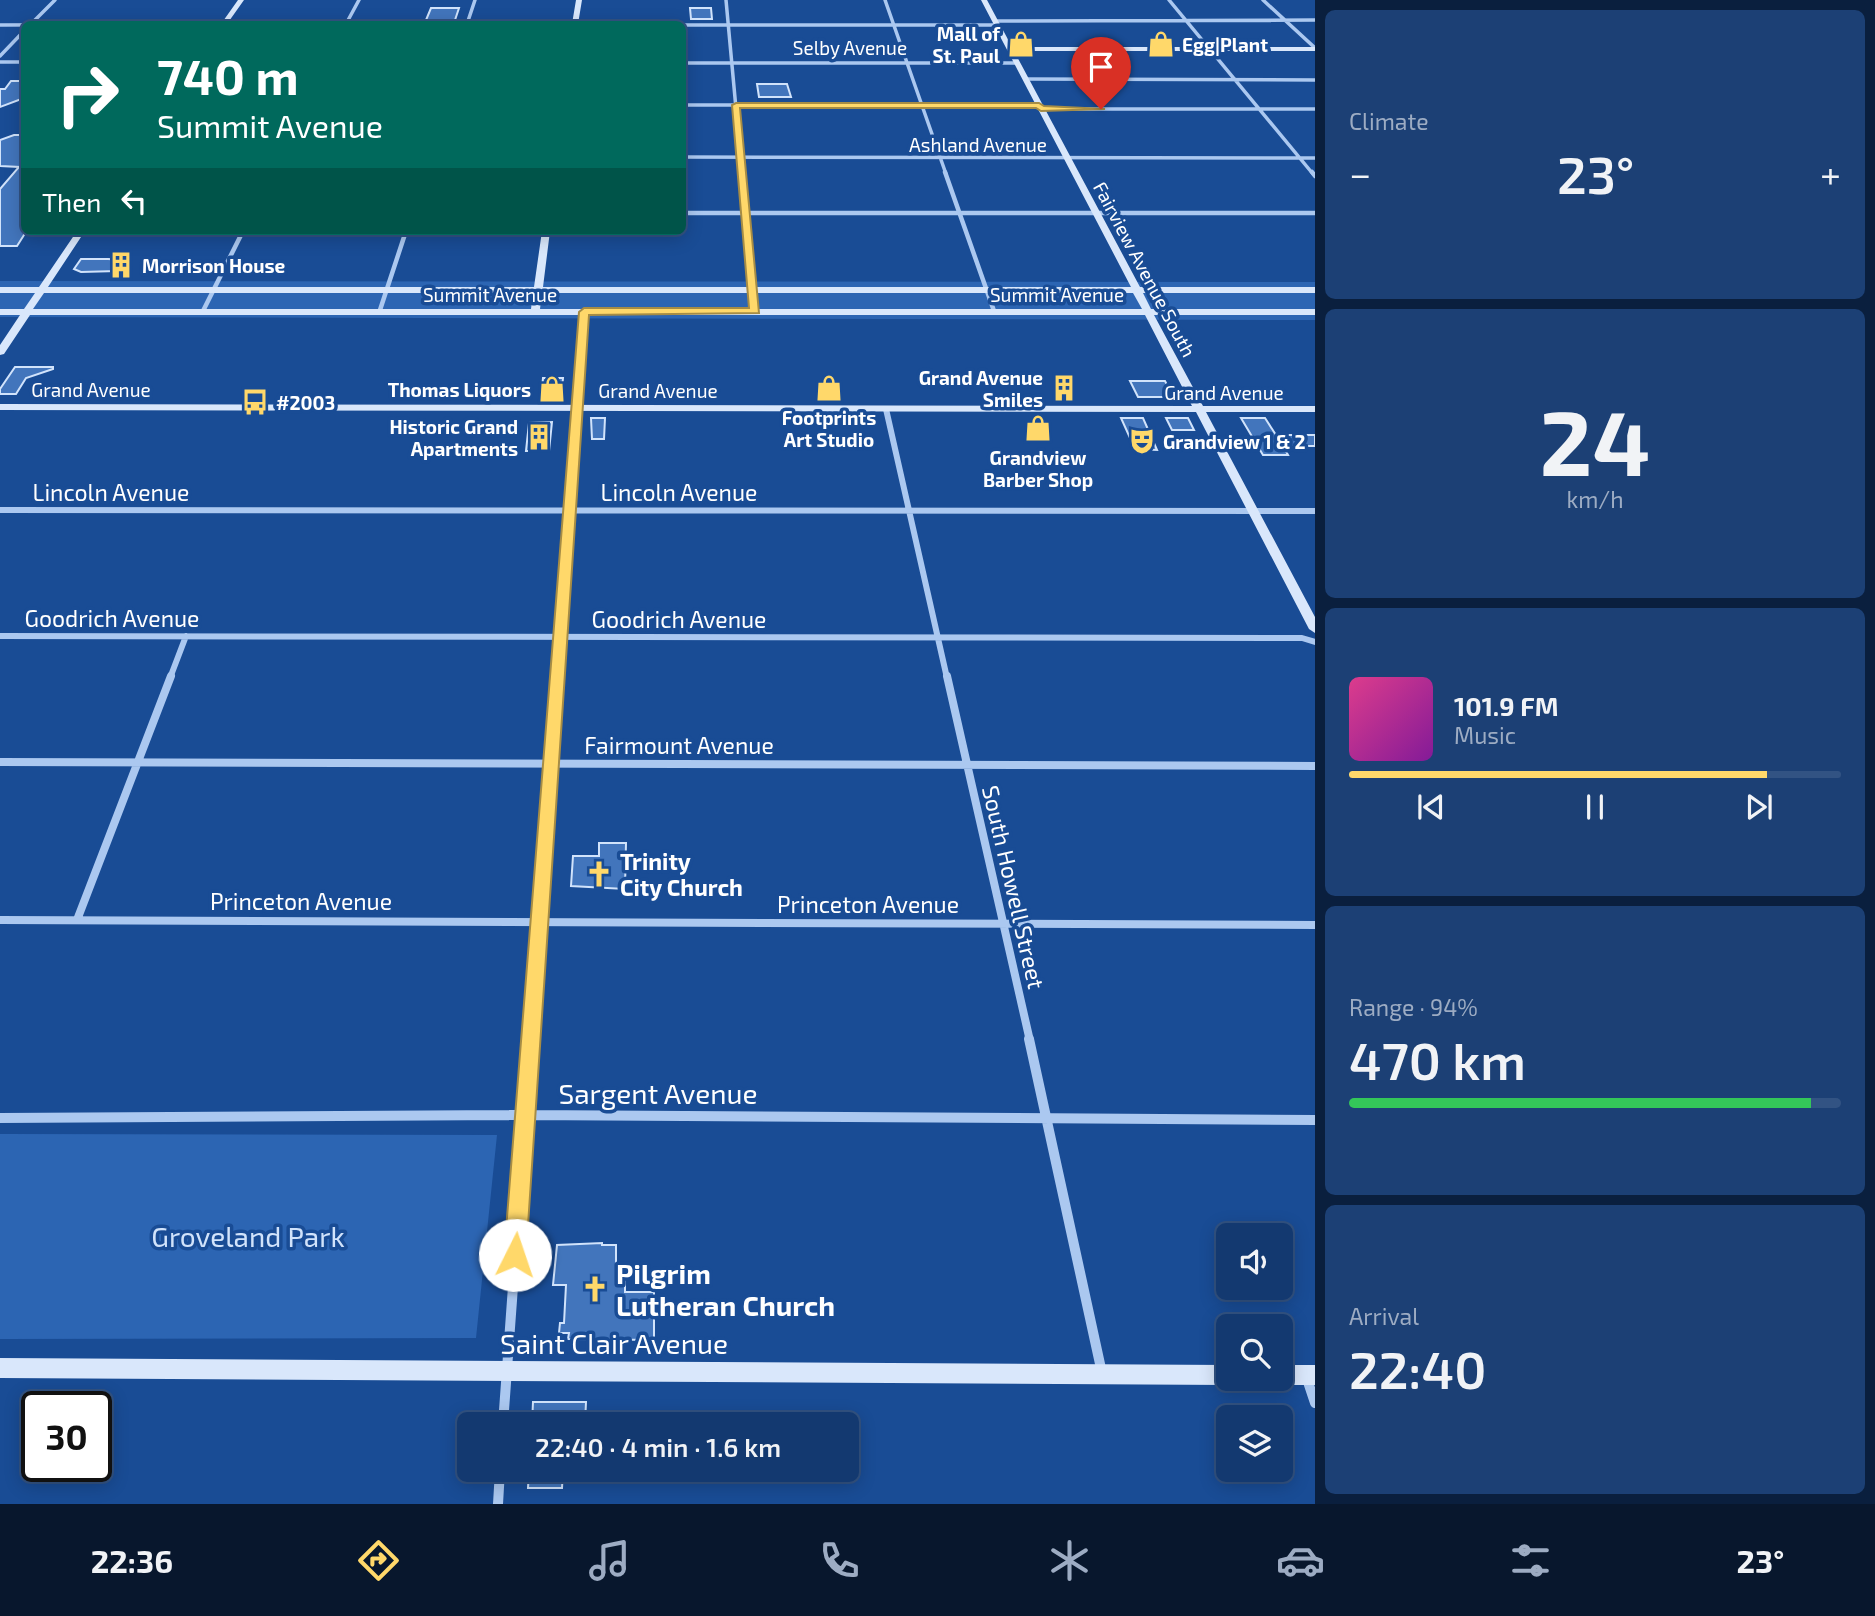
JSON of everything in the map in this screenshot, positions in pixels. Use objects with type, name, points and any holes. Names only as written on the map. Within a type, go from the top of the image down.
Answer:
[{"type":"street","points":[[34,21],[55,0]]},
{"type":"street","points":[[226,21],[241,0]]},
{"type":"street","points":[[348,21],[359,0]]},
{"type":"street","points":[[468,21],[475,0]]},
{"type":"street","points":[[576,21],[579,0]]},
{"type":"street","points":[[726,0],[755,311]]},
{"type":"street","points":[[885,0],[994,311]]},
{"type":"street","name":"Fairview Avenue South","points":[[984,0],[1315,629]]},
{"type":"street","points":[[1169,0],[1315,176]]},
{"type":"street","points":[[1263,0],[1315,49]]},
{"type":"street","points":[[686,25],[895,26],[1315,20]]},
{"type":"street","points":[[0,24],[21,24]]},
{"type":"street","points":[[0,56],[21,34]]},
{"type":"street","points":[[1010,49],[1315,49]]},
{"type":"street","points":[[0,62],[21,62]]},
{"type":"street","name":"Selby Avenue","points":[[686,63],[1017,63]]},
{"type":"street","points":[[1025,79],[1315,79]]},
{"type":"street","points":[[686,105],[1315,109]]},
{"type":"street","name":"Ashland Avenue","points":[[686,158],[1315,158]]},
{"type":"street","points":[[686,213],[1315,213]]},
{"type":"street","points":[[0,352],[78,235]]},
{"type":"street","points":[[203,311],[241,235]]},
{"type":"street","points":[[380,310],[405,235]]},
{"type":"street","points":[[535,311],[545,235]]},
{"type":"street","name":"Summit Avenue","points":[[0,290],[1315,290]]},
{"type":"street","name":"Summit Avenue","points":[[0,312],[1315,312]]},
{"type":"street","points":[[504,1412],[584,312]]},
{"type":"street","name":"Grand Avenue","points":[[0,407],[1315,409]]},
{"type":"street","name":"South Howell Street","points":[[886,409],[1047,1117],[1102,1374]]},
{"type":"street","name":"Lincoln Avenue","points":[[0,510],[1315,511]]},
{"type":"street","name":"Goodrich Avenue","points":[[0,636],[1301,638],[1315,642]]},
{"type":"street","points":[[77,920],[135,762],[186,636]]},
{"type":"street","name":"Fairmount Avenue","points":[[0,762],[1315,766]]},
{"type":"street","name":"Princeton Avenue","points":[[0,920],[1315,925]]},
{"type":"street","name":"Sargent Avenue","points":[[0,1118],[526,1115],[1315,1120]]},
{"type":"street","name":"Saint Clair Avenue","points":[[0,1368],[1216,1375]]},
{"type":"street","points":[[1310,1376],[1315,1403]]},
{"type":"street","points":[[498,1504],[499,1482]]},
{"type":"green space","points":[[0,281],[1315,282],[1315,320],[0,317]]},
{"type":"green space","name":"Groveland Park","points":[[0,1134],[497,1135],[476,1338],[0,1339]]},
{"type":"building","points":[[431,8],[459,8],[455,20],[426,20]]},
{"type":"building","points":[[690,8],[711,8],[712,19],[691,19]]},
{"type":"building","points":[[11,81],[21,81],[21,99],[0,107],[0,89],[5,89]]},
{"type":"building","points":[[757,84],[787,84],[791,97],[759,97]]},
{"type":"building","points":[[21,135],[21,235],[24,235],[17,246],[0,246],[0,189],[19,167],[0,166],[0,140]]},
{"type":"building","points":[[81,259],[124,260],[117,271],[81,272],[74,269]]},
{"type":"building","points":[[15,367],[53,369],[26,378],[16,394],[0,394],[0,389]]},
{"type":"building","name":"Thomas Liquors","points":[[543,378],[563,378],[561,399],[541,399]]},
{"type":"building","points":[[1130,381],[1165,381],[1173,397],[1138,397]]},
{"type":"building","points":[[591,418],[605,418],[604,439],[592,439]]},
{"type":"building","name":"Grandview 1 & 2","points":[[1121,418],[1143,418],[1157,450],[1135,449]]},
{"type":"building","points":[[1166,418],[1188,418],[1194,430],[1172,430]]},
{"type":"building","points":[[1241,418],[1265,418],[1276,435],[1315,435],[1315,446],[1283,446],[1288,455],[1263,455]]},
{"type":"building","name":"Historic Grand Apartments","points":[[552,422],[549,451],[526,451],[529,423]]},
{"type":"building","name":"Trinity City Church","points":[[599,843],[626,843],[625,889],[571,886],[573,856],[599,856]]},
{"type":"building","name":"Pilgrim Lutheran Church","points":[[557,1245],[616,1245],[616,1266],[625,1266],[625,1292],[654,1292],[654,1340],[568,1339],[569,1333],[559,1333],[560,1323],[564,1323],[566,1285],[553,1285]]},
{"type":"building","points":[[533,1402],[586,1402],[586,1412],[533,1412]]},
{"type":"building","points":[[528,1482],[562,1482],[562,1488],[528,1488]]},
{"type":"place","name":"Mall of St. Paul","points":[[1021,44]]},
{"type":"place","name":"Egg|Plant","points":[[1161,44]]},
{"type":"place","name":"Morrison House","points":[[121,265]]},
{"type":"place","name":"Footprints Art Studio","points":[[829,388]]},
{"type":"place","name":"Grand Avenue Smiles","points":[[1064,388]]},
{"type":"place","name":"Thomas Liquors","points":[[552,389]]},
{"type":"place","name":"#2003","points":[[255,402]]},
{"type":"place","name":"Grandview Barber Shop","points":[[1038,428]]},
{"type":"place","name":"Historic Grand Apartments","points":[[539,437]]},
{"type":"place","name":"Grandview 1 & 2","points":[[1142,441]]},
{"type":"place","name":"Trinity City Church","points":[[599,874]]},
{"type":"place","name":"Pilgrim Lutheran Church","points":[[595,1289]]},
{"type":"route","points":[[515,1255],[558,699],[562,637],[559,626],[571,457],[584,312],[755,311],[736,105],[1039,105],[1041,109],[1101,109]]}]
